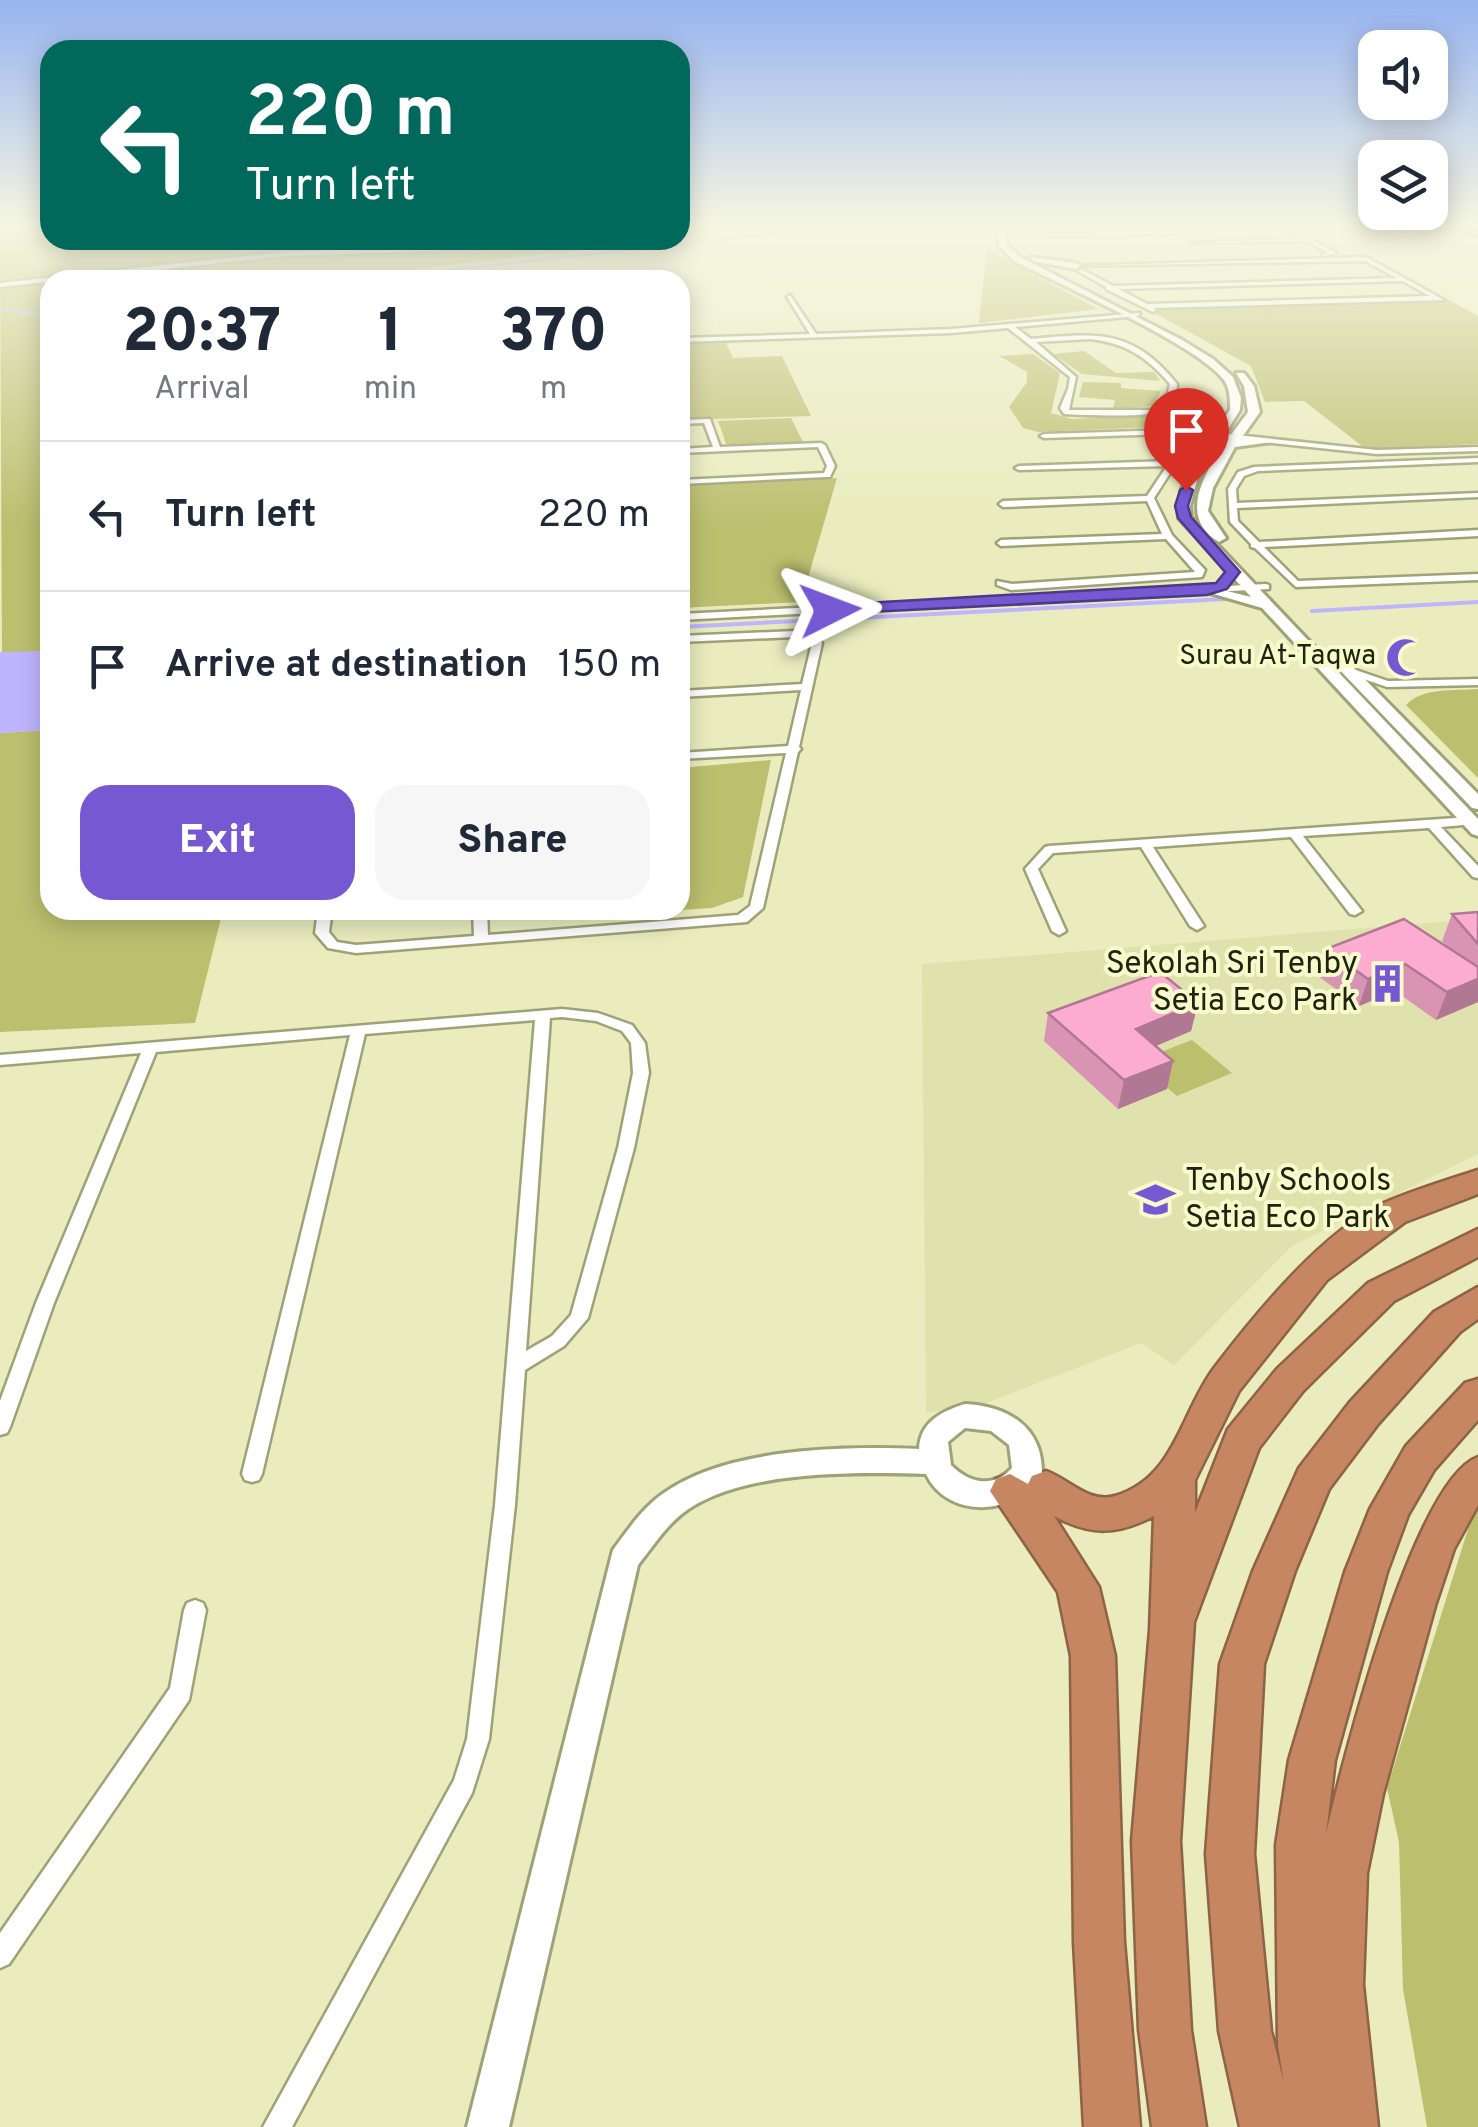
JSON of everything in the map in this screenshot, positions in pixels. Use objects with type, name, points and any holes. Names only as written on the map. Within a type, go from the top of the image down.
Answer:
[{"type":"highway","points":[[1178,2127],[1166,2030],[1156,1841],[1172,1630],[1175,1480],[1225,1381],[1316,1272],[1393,1213],[1478,1182]]},
{"type":"highway","points":[[1172,1630],[1242,1440],[1290,1380],[1381,1292],[1478,1242]]},
{"type":"highway","points":[[1268,2127],[1245,2031],[1230,1854],[1242,1664],[1274,1570],[1314,1480],[1364,1413],[1447,1322],[1478,1302]]},
{"type":"highway","points":[[1319,2127],[1305,2046],[1300,1845],[1312,1760],[1366,1572],[1390,1509],[1420,1458],[1478,1394]]},
{"type":"highway","points":[[1352,2127],[1340,2030],[1342,1880],[1365,1770],[1420,1584],[1460,1495],[1478,1474]]},
{"type":"highway","points":[[1028,1489],[1074,1510],[1104,1516],[1127,1514],[1175,1480]]},
{"type":"highway","points":[[1028,1489],[1050,1543],[1078,1587],[1093,1656],[1099,1942],[1112,2127]]},
{"type":"street","points":[[809,327],[814,335]]},
{"type":"street","points":[[690,340],[983,327]]},
{"type":"street","points":[[1011,327],[1028,342],[1073,376],[1064,408],[1067,412],[1154,412],[1165,407],[1172,397],[1173,384],[1161,368],[1114,338],[1028,342]]},
{"type":"street","points":[[1163,327],[1234,385],[1238,398],[1181,506],[1185,518],[1474,826]]},
{"type":"street","points":[[1169,327],[1210,350],[1238,372],[1254,400],[1254,412],[1236,437],[1201,506],[1204,517],[1221,541],[1478,804]]},
{"type":"street","points":[[690,422],[707,421],[717,449]]},
{"type":"street","points":[[1044,436],[1170,432],[1188,439],[1150,498]]},
{"type":"street","points":[[1217,435],[1378,452],[1478,448]]},
{"type":"street","points":[[690,450],[821,445],[831,466],[827,475],[690,482]]},
{"type":"street","points":[[1478,460],[1257,469],[1236,478],[1232,489],[1234,522],[1296,584],[1478,576]]},
{"type":"street","points":[[1019,468],[1173,462]]},
{"type":"street","points":[[1233,506],[1478,495]]},
{"type":"street","points":[[1003,504],[1150,498]]},
{"type":"street","points":[[1000,583],[1011,587],[1199,575],[1200,570],[1168,536],[1150,498]]},
{"type":"street","points":[[1254,545],[1478,533]]},
{"type":"street","points":[[1000,542],[1168,536]]},
{"type":"street","points":[[1207,590],[1222,586],[1233,572]]},
{"type":"street","points":[[1118,581],[1130,594]]},
{"type":"street","points":[[690,616],[1266,587]]},
{"type":"street","points":[[1207,590],[1227,592],[1264,605]]},
{"type":"street","points":[[324,920],[322,933],[333,945],[356,950],[742,919],[756,908],[796,749],[805,687],[818,650],[811,636],[690,639]]},
{"type":"street","points":[[1348,670],[1387,684],[1478,682]]},
{"type":"street","points":[[1384,707],[1391,694],[1411,686]]},
{"type":"street","points":[[690,693],[805,687]]},
{"type":"street","points":[[690,755],[796,749]]},
{"type":"street","points":[[1058,932],[1031,869],[1050,850],[1432,824],[1474,826]]},
{"type":"street","points":[[1432,824],[1478,874]]},
{"type":"street","points":[[1294,833],[1355,911]]},
{"type":"street","points":[[1145,844],[1197,926]]},
{"type":"street","points":[[480,920],[481,940]]},
{"type":"street","points":[[639,920],[640,927]]},
{"type":"street","points":[[277,2127],[464,1785],[478,1739],[505,1505],[543,1015]]},
{"type":"street","points":[[0,1060],[543,1015],[598,1017],[627,1028],[638,1043],[642,1073],[626,1148],[579,1318],[558,1341],[516,1366]]},
{"type":"street","points":[[252,1474],[359,1030]]},
{"type":"street","points":[[0,1427],[65,1253],[150,1048]]},
{"type":"street","points":[[980,1416],[994,1419],[1018,1435],[1028,1459],[1028,1489],[996,1496],[964,1492],[950,1485],[933,1462],[934,1438],[952,1420],[980,1416]]},
{"type":"street","points":[[488,2127],[624,1560],[657,1518],[686,1494],[756,1473],[888,1460],[933,1462]]},
{"type":"street","points":[[0,1955],[181,1692],[195,1610]]},
{"type":"shaded area","points":[[0,327],[40,327],[40,651],[2,653]]},
{"type":"shaded area","points":[[1180,327],[1478,327],[1478,444],[1366,449],[1304,401],[1265,402],[1251,366]]},
{"type":"shaded area","points":[[726,343],[733,358],[782,356],[811,416],[690,420],[690,344]]},
{"type":"shaded area","points":[[1084,351],[1116,373],[1154,372],[1160,381],[1082,374],[1053,354]]},
{"type":"shaded area","points":[[1033,354],[1060,373],[1051,413],[1072,419],[1166,414],[1206,419],[1202,425],[1038,432],[1023,428],[1009,407],[1027,382],[1027,372],[999,356]]},
{"type":"shaded area","points":[[1083,382],[1121,383],[1121,388],[1161,391],[1153,406],[1113,410],[1115,400],[1079,397]]},
{"type":"shaded area","points":[[791,418],[803,442],[727,446],[718,421]]},
{"type":"shaded area","points":[[837,478],[801,602],[690,608],[690,485]]},
{"type":"shaded area","points":[[40,651],[40,731],[0,733],[0,652]]},
{"type":"shaded area","points":[[1478,689],[1478,778],[1406,705],[1430,693]]},
{"type":"shaded area","points":[[40,731],[40,920],[221,920],[195,1023],[0,1032],[0,733]]},
{"type":"shaded area","points":[[771,760],[743,897],[712,908],[690,909],[690,767]]},
{"type":"shaded area","name":"Tenby Schools Setia Eco Park","points":[[1478,919],[1478,1154],[1292,1246],[1174,1365],[1141,1343],[984,1404],[926,1413],[922,964]]},
{"type":"shaded area","points":[[1192,1040],[1232,1073],[1177,1096],[1137,1061]]},
{"type":"shaded area","points":[[1478,1497],[1478,2127],[1427,2127],[1403,1989],[1399,1842],[1387,1788]]},
{"type":"building","points":[[1478,912],[1478,944],[1452,914]]},
{"type":"building","points":[[1404,919],[1478,967],[1478,979],[1447,992],[1405,964],[1368,979],[1326,949]]},
{"type":"building","points":[[1160,972],[1198,1003],[1136,1029],[1173,1061],[1124,1080],[1048,1013]]},
{"type":"waterway","points":[[690,626],[1226,599]]},
{"type":"waterway","points":[[1312,611],[1478,602]]},
{"type":"place","name":"Surau At-Taqwa","points":[[1406,657]]},
{"type":"place","name":"Sekolah Sri Tenby Setia Eco Park","points":[[1388,983]]},
{"type":"place","name":"Tenby Schools Setia Eco Park","points":[[1155,1200]]},
{"type":"route","points":[[830,610],[1207,590],[1222,586],[1233,572],[1185,518],[1181,506],[1186,490]]}]
